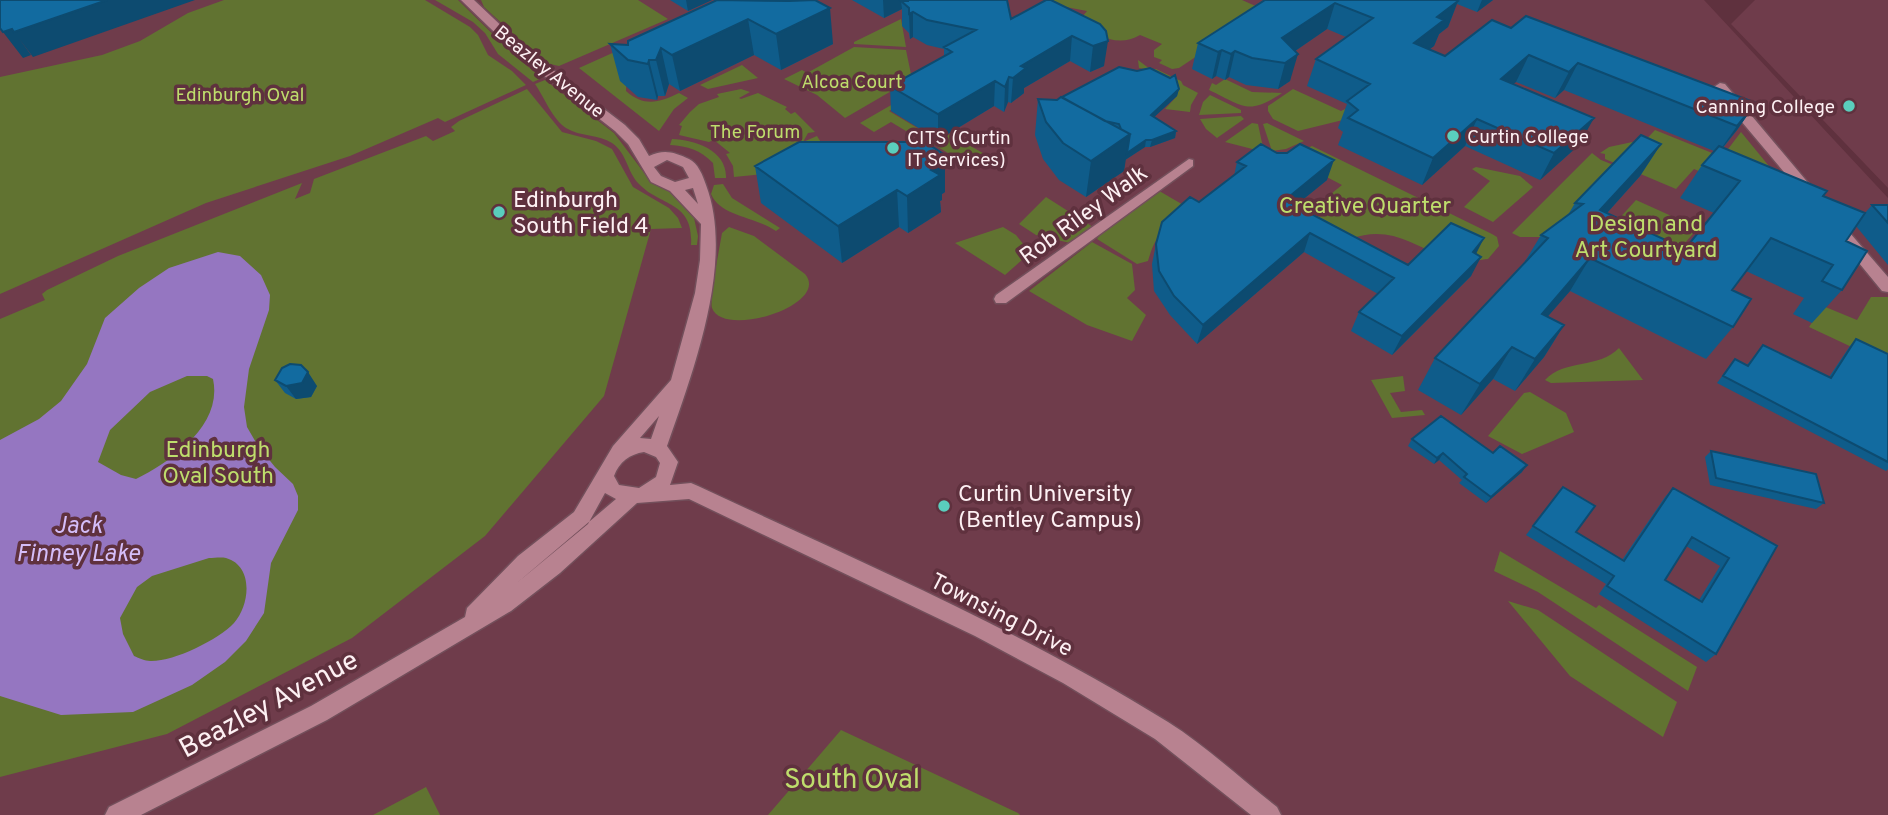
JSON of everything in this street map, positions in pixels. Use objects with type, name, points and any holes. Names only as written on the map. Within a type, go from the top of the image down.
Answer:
[{"type":"street","name":"Beazley Avenue","points":[[467,0],[524,54],[613,122],[634,142],[657,181],[675,188],[708,223]]},
{"type":"street","points":[[1720,87],[1888,287]]},
{"type":"street","name":"Beazley Avenue","points":[[634,142],[689,164],[697,179]]},
{"type":"street","points":[[647,166],[655,158],[668,155]]},
{"type":"street","name":"Rob Riley Walk","points":[[1001,299],[1189,163]]},
{"type":"street","points":[[675,188],[685,187],[697,179],[706,204],[708,223],[701,290],[683,377],[663,455],[666,477],[660,485],[638,495],[613,491],[605,476],[615,456],[683,377]]},
{"type":"street","points":[[615,456],[640,445],[663,455]]},
{"type":"street","name":"Townsing Drive","points":[[663,455],[691,491],[982,629],[1071,676],[1163,731],[1269,815]]},
{"type":"street","name":"Beazley Avenue","points":[[446,639],[494,596],[525,562],[581,518],[605,476]]},
{"type":"street","name":"Townsing Drive","points":[[638,495],[691,491]]},
{"type":"street","name":"Beazley Avenue","points":[[117,815],[319,713],[504,605],[638,495]]},
{"type":"shaded area","name":"Curtin University (Bentley Campus)","points":[[0,0],[1704,0],[1888,198],[1888,815],[0,815]]},
{"type":"shaded area","name":"Canning College","points":[[1755,0],[1888,0],[1888,188],[1731,24]]},
{"type":"green space","name":"Edinburgh Oval","points":[[224,0],[425,0],[470,27],[478,35],[488,55],[512,71],[526,85],[445,122],[438,118],[350,156],[206,203],[0,294],[0,77],[102,55],[140,41],[188,13]]},
{"type":"green space","points":[[435,0],[458,0],[514,55],[542,78],[533,82],[498,54],[485,33],[473,22]]},
{"type":"green space","points":[[481,0],[638,0],[668,19],[559,66],[545,63],[484,7]]},
{"type":"green space","points":[[1049,0],[1242,0],[1260,8],[1224,38],[1179,68],[1172,69],[1159,63],[1162,60],[1154,57],[1154,50],[1162,44],[1140,35],[1124,40],[1100,36],[1078,22],[1087,11],[1066,7],[1060,14]]},
{"type":"green space","points":[[901,19],[906,47],[854,44],[854,42]]},
{"type":"green space","points":[[628,46],[626,91],[639,99],[652,102],[679,93],[688,98],[674,109],[659,131],[579,68]]},
{"type":"green space","name":"Alcoa Court","points":[[854,47],[906,50],[912,79],[845,118],[817,95],[784,79],[802,70],[807,73]]},
{"type":"green space","points":[[1138,60],[1150,69],[1156,69],[1181,81],[1183,85],[1198,93],[1190,112],[1165,109],[1177,96],[1146,69],[1139,68]]},
{"type":"green space","points":[[742,65],[758,78],[708,89],[700,85]]},
{"type":"green space","points":[[938,78],[942,81],[889,111],[939,141],[950,134],[1000,163],[979,166],[967,162],[910,129],[906,131],[891,122],[874,132],[860,123]]},
{"type":"green space","points":[[1225,79],[1252,92],[1282,93],[1261,104],[1246,106],[1209,90],[1212,83],[1216,85]]},
{"type":"green space","points":[[545,80],[614,133],[651,182],[679,197],[694,218],[697,245],[691,245],[691,231],[682,212],[639,184],[617,147],[607,140],[577,133],[561,124],[535,84]]},
{"type":"green space","name":"Edinburgh Oval South","points":[[527,89],[562,132],[596,141],[612,149],[633,187],[669,208],[682,228],[651,229],[604,396],[485,536],[352,638],[167,734],[0,777],[0,319],[45,300],[42,294],[47,290],[118,256],[302,183],[295,199],[310,193],[314,179],[426,136],[433,141],[455,131],[451,127],[459,121]]},
{"type":"green space","name":"The Forum","points":[[741,89],[750,92],[739,98],[741,99],[758,93],[787,107],[785,109],[791,114],[795,112],[815,132],[808,133],[803,142],[817,136],[822,144],[764,174],[734,177],[733,166],[726,154],[730,153],[714,140],[709,142],[679,135],[682,126],[679,125],[699,104],[719,97],[717,94]]},
{"type":"green space","points":[[1293,89],[1341,111],[1347,108],[1347,119],[1298,131],[1273,119],[1268,106]]},
{"type":"green space","points":[[1210,95],[1241,110],[1241,113],[1199,115],[1203,102]]},
{"type":"green space","points":[[1241,116],[1244,119],[1217,138],[1206,129],[1200,119]]},
{"type":"green space","points":[[1252,123],[1258,124],[1264,152],[1225,142]]},
{"type":"green space","points":[[1267,123],[1304,141],[1286,149],[1272,151],[1263,124]]},
{"type":"green space","points":[[1655,130],[1722,157],[1741,132],[1815,222],[1694,169],[1676,189],[1605,159],[1605,154],[1600,153],[1609,147],[1637,141],[1629,158]]},
{"type":"green space","points":[[672,139],[708,148],[721,160],[726,178],[715,178],[713,163],[693,149],[670,145]]},
{"type":"green space","name":"Creative Quarter","points":[[1312,146],[1492,234],[1497,237],[1499,246],[1488,259],[1459,262],[1392,236],[1365,235],[1350,239],[1300,219],[1342,185],[1298,162],[1293,155]]},
{"type":"green space","points":[[1592,153],[1621,168],[1554,237],[1520,237],[1512,233]]},
{"type":"green space","points":[[1476,167],[1520,176],[1533,187],[1493,222],[1464,207],[1490,181],[1472,169]]},
{"type":"green space","points":[[723,184],[732,198],[780,228],[776,231],[722,207],[711,194],[714,185]]},
{"type":"green space","points":[[1156,192],[1161,192],[1192,210],[1164,230],[1155,242],[1148,261],[1137,264],[1097,239],[1103,230]]},
{"type":"green space","points":[[1046,197],[1093,227],[1070,243],[1036,235],[1019,224]]},
{"type":"green space","name":"Design and Art Courtyard","points":[[1636,200],[1698,228],[1658,274],[1596,244]]},
{"type":"green space","points":[[729,227],[754,236],[805,274],[809,286],[803,297],[790,307],[753,319],[720,317],[712,308],[712,294],[722,233]]},
{"type":"green space","points":[[1003,227],[1016,235],[1024,245],[1023,259],[1005,275],[955,243]]},
{"type":"green space","points":[[1092,242],[1132,264],[1135,290],[1127,298],[1146,315],[1132,341],[1087,325],[1029,291]]},
{"type":"green space","points":[[1871,297],[1888,297],[1888,364],[1809,327],[1823,306],[1857,320]]},
{"type":"green space","points":[[1619,348],[1643,380],[1551,383],[1545,380],[1562,369],[1602,359]]},
{"type":"green space","points":[[1403,376],[1405,391],[1390,393],[1401,412],[1422,410],[1425,415],[1392,418],[1371,380]]},
{"type":"green space","points":[[1530,392],[1566,413],[1574,432],[1522,454],[1488,436],[1524,393]]},
{"type":"green space","points":[[1500,551],[1596,608],[1599,605],[1697,667],[1688,691],[1538,592],[1494,571]]},
{"type":"green space","points":[[1508,601],[1538,610],[1677,702],[1663,737],[1570,676]]},
{"type":"green space","name":"South Oval","points":[[841,730],[1018,813],[1020,815],[768,815]]},
{"type":"green space","points":[[426,787],[440,815],[373,815]]},
{"type":"water","name":"Jack Finney Lake","points":[[218,252],[240,256],[261,275],[270,295],[269,310],[249,369],[244,407],[247,427],[258,446],[293,484],[298,496],[298,510],[271,563],[264,613],[246,641],[225,662],[192,685],[133,712],[61,715],[0,696],[0,440],[39,419],[61,401],[87,364],[105,318],[139,288],[169,268]],"holes":[[[187,376],[207,376],[213,379],[214,396],[210,412],[192,440],[165,462],[136,479],[121,475],[98,462],[110,430],[150,392]],[[209,558],[226,558],[235,562],[245,577],[246,597],[234,623],[206,643],[171,658],[150,661],[134,656],[123,634],[120,618],[137,587],[152,576]]]},
{"type":"building","points":[[0,0],[107,0],[14,32],[12,29],[3,32],[0,28]]},
{"type":"building","points":[[717,0],[815,0],[830,8],[776,34],[748,19],[672,55],[661,48],[656,60],[649,60],[648,64],[628,60],[610,44],[628,45],[628,41]]},
{"type":"building","points":[[1007,0],[1011,19],[1046,0],[1051,0],[1100,24],[1106,31],[1108,41],[1093,46],[1072,36],[1021,66],[1026,68],[1013,78],[1009,77],[1005,87],[995,81],[938,114],[890,86],[952,52],[944,47],[976,30],[927,20],[913,12],[909,14],[909,8],[901,1]]},
{"type":"building","points":[[1265,0],[1456,0],[1458,1],[1437,17],[1444,20],[1414,43],[1445,56],[1492,20],[1511,28],[1526,16],[1756,103],[1737,126],[1578,63],[1569,72],[1529,55],[1501,79],[1594,118],[1554,153],[1477,119],[1433,158],[1348,118],[1358,110],[1347,101],[1370,84],[1316,59],[1373,18],[1335,3],[1282,38],[1298,54],[1285,63],[1252,58],[1235,51],[1231,54],[1222,50],[1218,52],[1198,43]]},
{"type":"building","points":[[1119,67],[1137,71],[1150,68],[1170,78],[1175,75],[1179,89],[1151,115],[1176,131],[1146,140],[1127,153],[1130,134],[1121,129],[1119,124],[1105,121],[1062,97]]},
{"type":"building","points":[[1061,97],[1130,134],[1091,161],[1063,143],[1046,122],[1038,99],[1057,100]]},
{"type":"building","points":[[1641,135],[1661,144],[1600,210],[1685,249],[1740,181],[1702,165],[1719,146],[1827,191],[1823,196],[1865,213],[1846,241],[1867,251],[1842,290],[1822,281],[1833,265],[1771,238],[1732,290],[1751,299],[1733,327],[1590,258],[1542,314],[1564,325],[1535,359],[1512,347],[1480,384],[1435,358],[1548,238],[1541,235],[1583,204],[1575,203]]},
{"type":"building","points":[[799,142],[925,142],[945,155],[937,160],[942,163],[931,170],[940,175],[907,196],[897,190],[838,226],[755,166]]},
{"type":"building","points":[[1261,144],[1277,153],[1287,153],[1300,144],[1334,160],[1285,200],[1408,265],[1451,223],[1484,238],[1473,252],[1481,257],[1402,336],[1359,312],[1394,278],[1310,233],[1203,325],[1174,296],[1159,271],[1156,244],[1162,222],[1190,197],[1199,202],[1246,166],[1237,162]]},
{"type":"building","points":[[1872,205],[1888,205],[1888,223]]},
{"type":"building","points":[[1856,339],[1888,354],[1888,462],[1723,376],[1735,359],[1748,366],[1763,345],[1831,378]]},
{"type":"building","points":[[290,364],[301,365],[308,372],[302,383],[286,386],[275,380],[282,368]]},
{"type":"building","points":[[1441,416],[1493,453],[1500,446],[1527,465],[1491,497],[1464,477],[1467,474],[1443,453],[1437,458],[1412,439]]},
{"type":"building","points":[[1711,451],[1816,474],[1824,503],[1716,478]]},
{"type":"building","points":[[1563,487],[1595,506],[1576,532],[1624,561],[1673,488],[1777,546],[1716,654],[1607,586],[1614,576],[1533,526]],"holes":[[[1692,537],[1729,558],[1702,602],[1665,580]]]},
{"type":"place","name":"Canning College","points":[[1849,106]]},
{"type":"place","name":"Curtin College","points":[[1453,136]]},
{"type":"place","name":"CITS (Curtin IT Services)","points":[[893,148]]},
{"type":"place","name":"Edinburgh South Field 4","points":[[499,212]]},
{"type":"place","name":"Curtin University (Bentley Campus)","points":[[944,506]]}]
